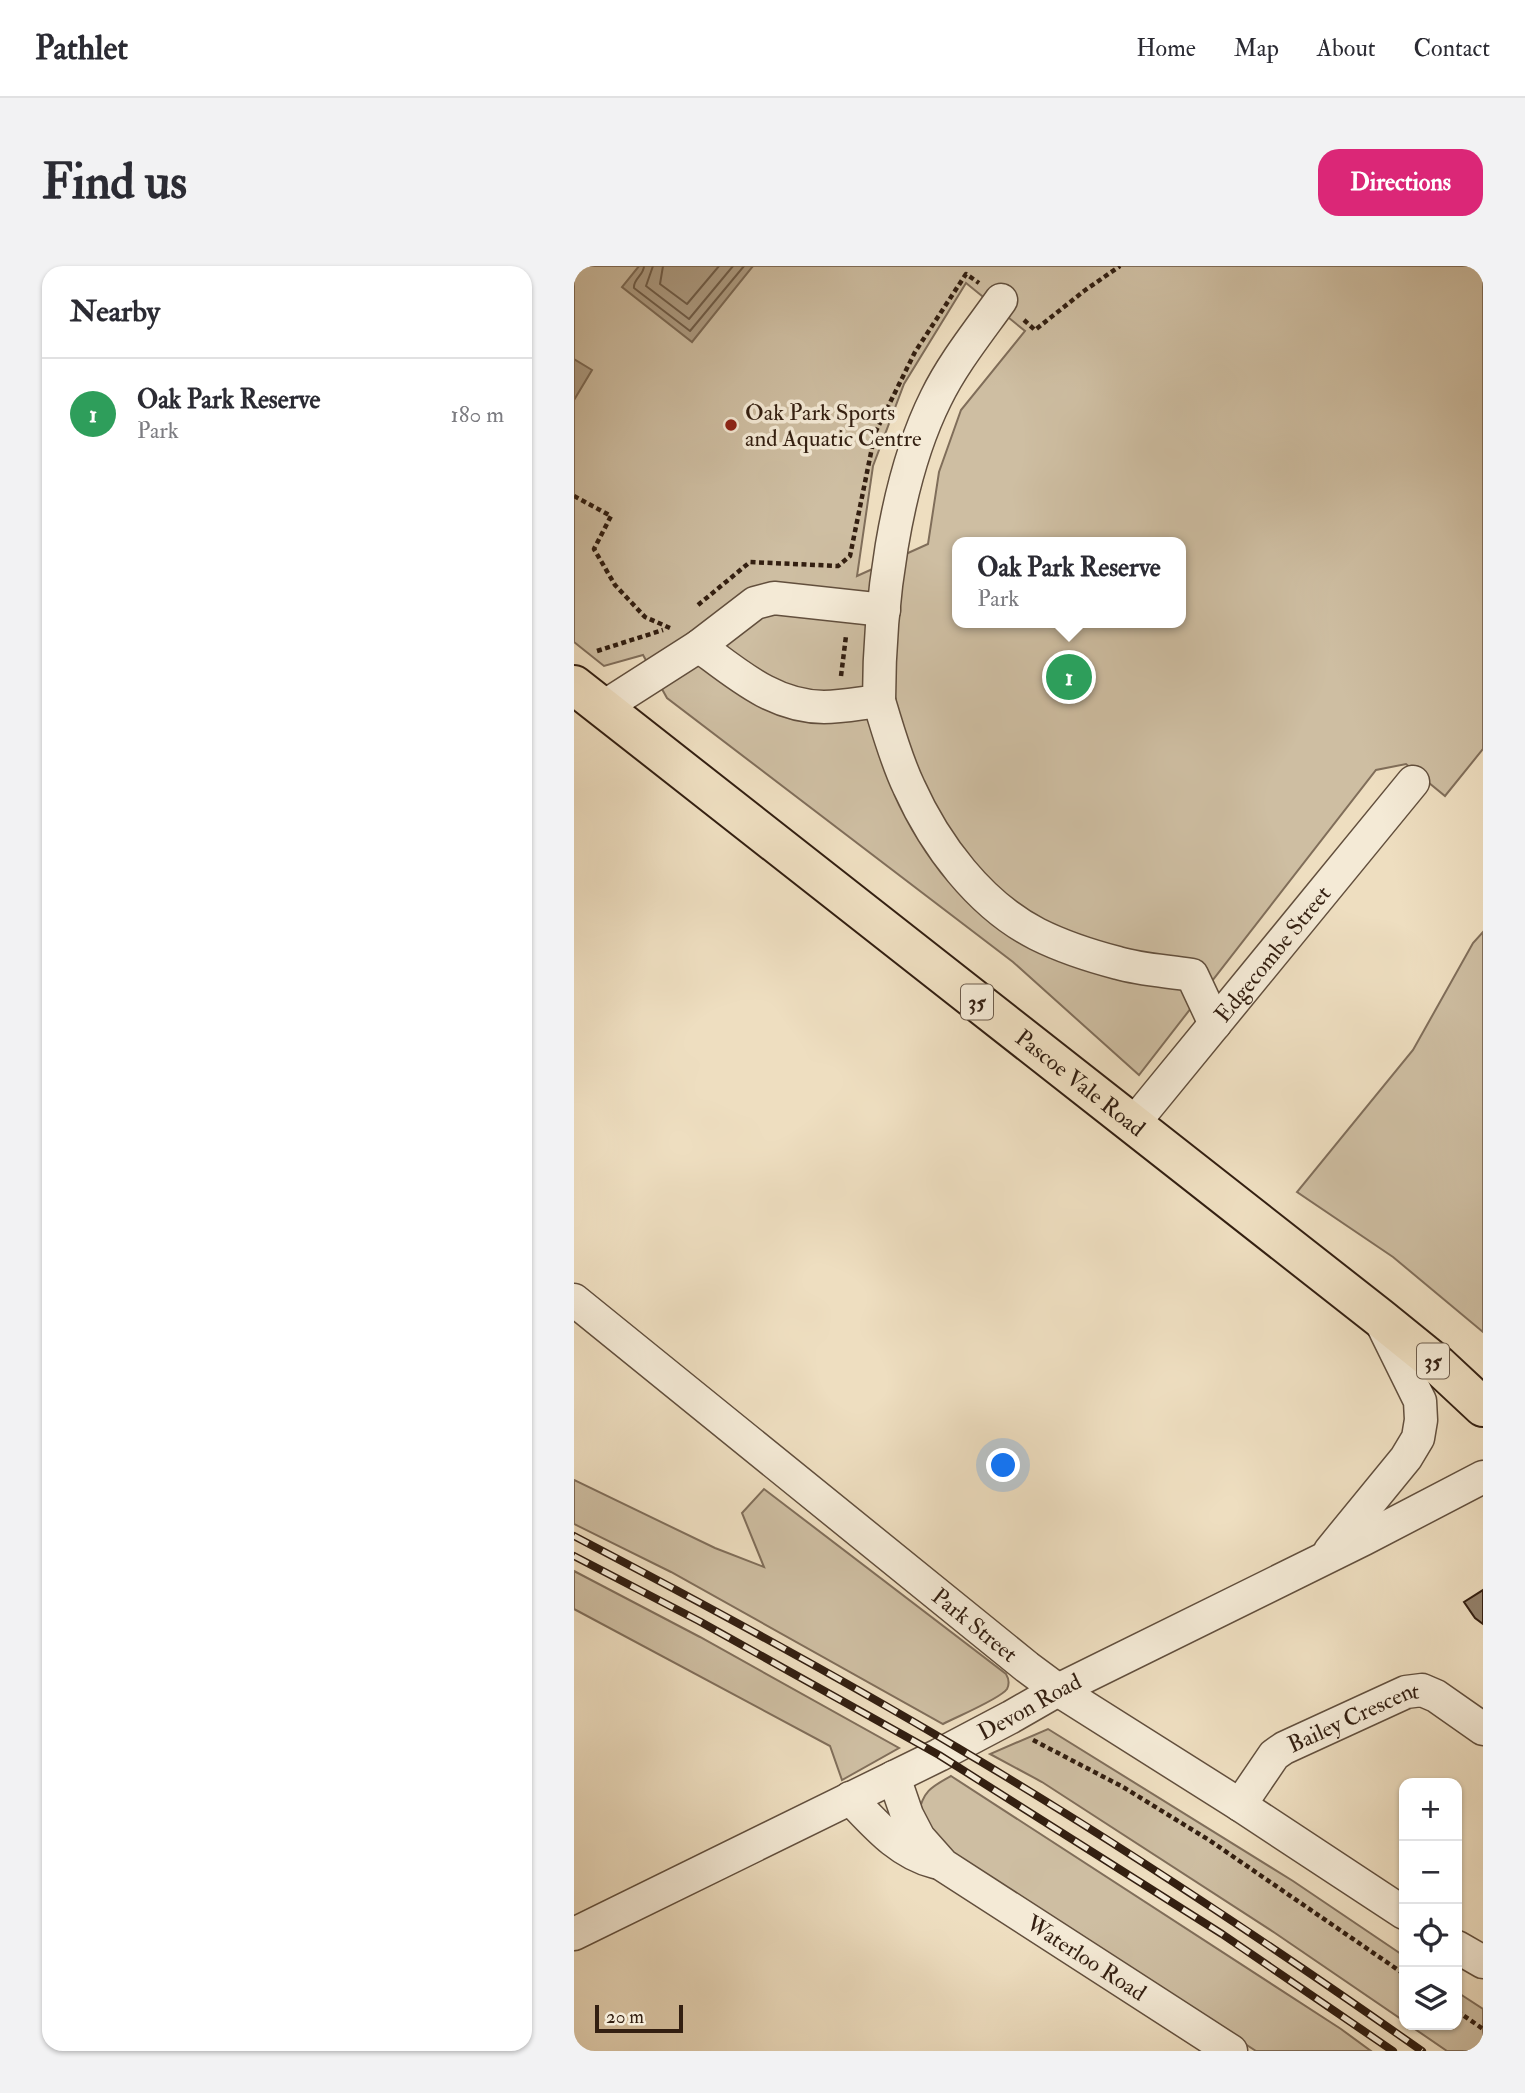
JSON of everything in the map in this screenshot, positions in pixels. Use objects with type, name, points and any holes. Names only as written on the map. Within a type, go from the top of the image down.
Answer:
[{"type":"main road","name":"Pascoe Vale Road","points":[[588,696],[1380,1318],[1438,1365],[1483,1407]]},
{"type":"street","points":[[1001,300],[936,397],[915,447],[892,544],[879,662],[879,701],[909,788],[953,860],[979,889],[1006,914],[1037,934],[1081,952],[1121,964],[1192,975],[1214,1024]]},
{"type":"street","points":[[588,696],[699,646],[754,603],[764,599],[884,610]]},
{"type":"street","points":[[699,646],[755,688],[788,701],[824,707],[879,701]]},
{"type":"street","name":"Edgecombe Street","points":[[1133,1124],[1413,782]]},
{"type":"street","name":"Park Street","points":[[574,1300],[1016,1659],[1058,1690],[1399,1910]]},
{"type":"street","points":[[1325,1558],[1406,1458],[1418,1438],[1420,1401],[1380,1318]]},
{"type":"street","name":"Devon Road","points":[[574,1934],[894,1777],[1058,1690],[1483,1477]]},
{"type":"street","name":"Bailey Crescent","points":[[1240,1805],[1274,1755],[1284,1748],[1406,1692],[1422,1690],[1436,1696],[1483,1729]]},
{"type":"street","name":"Waterloo Road","points":[[894,1777],[907,1815],[919,1838],[943,1865],[1231,2051]]},
{"type":"street","name":"Waterloo Road","points":[[850,1798],[885,1834],[904,1849],[920,1858],[943,1865]]},
{"type":"path","points":[[824,707],[822,684],[840,683],[846,635],[827,628],[838,566],[850,556],[875,433],[915,352],[966,274],[1035,330],[1120,266]]},
{"type":"path","points":[[574,496],[611,516],[594,549],[615,585],[645,617],[670,628]]},
{"type":"path","points":[[690,612],[750,562],[838,566]]},
{"type":"path","points":[[597,651],[670,628],[680,620]]},
{"type":"path","points":[[1011,1717],[1030,1738],[1123,1787],[1209,1840],[1399,1971]]},
{"type":"path","points":[[1462,2014],[1483,2029]]},
{"type":"shaded area","points":[[574,266],[1483,266],[1483,749],[1445,796],[1406,764],[1376,770],[1139,1075],[1013,962],[667,698],[643,655],[604,666],[574,642]],"holes":[[[966,283],[1025,331],[961,410],[939,472],[928,544],[857,576],[873,466],[904,384]]]},
{"type":"shaded area","points":[[1483,932],[1483,1332],[1393,1257],[1297,1192],[1413,1050],[1473,943]]},
{"type":"shaded area","points":[[574,1480],[715,1548],[764,1567],[742,1513],[764,1489],[1006,1674],[1009,1685],[1003,1693],[987,1703],[943,1724],[671,1572],[574,1524]]},
{"type":"shaded area","points":[[574,1571],[700,1637],[899,1748],[842,1780],[830,1746],[574,1609]]},
{"type":"shaded area","points":[[1048,1729],[1293,1881],[1399,1953],[1399,2018],[1275,1933],[1042,1782],[990,1754]]},
{"type":"shaded area","points":[[951,1776],[1371,2051],[1256,2051],[937,1844],[918,1815],[922,1800],[929,1791]]},
{"type":"shaded area","points":[[1462,1995],[1483,2009],[1483,2051],[1447,2051],[1416,2030],[1462,2030]]},
{"type":"water","points":[[639,266],[753,266],[692,342],[622,287]]},
{"type":"water","points":[[574,359],[592,370],[574,400]]},
{"type":"building","points":[[1483,1590],[1483,1624],[1475,1618],[1464,1602]]},
{"type":"railway","points":[[574,1536],[815,1666],[1017,1784],[1193,1895],[1422,2051]]},
{"type":"railway","points":[[574,1556],[699,1621],[939,1755],[1222,1934],[1393,2051]]},
{"type":"place","name":"Oak Park Sports and Aquatic Centre","points":[[731,425]]},
{"type":"place","name":"Oak Park Reserve","points":[[1069,677]]}]
